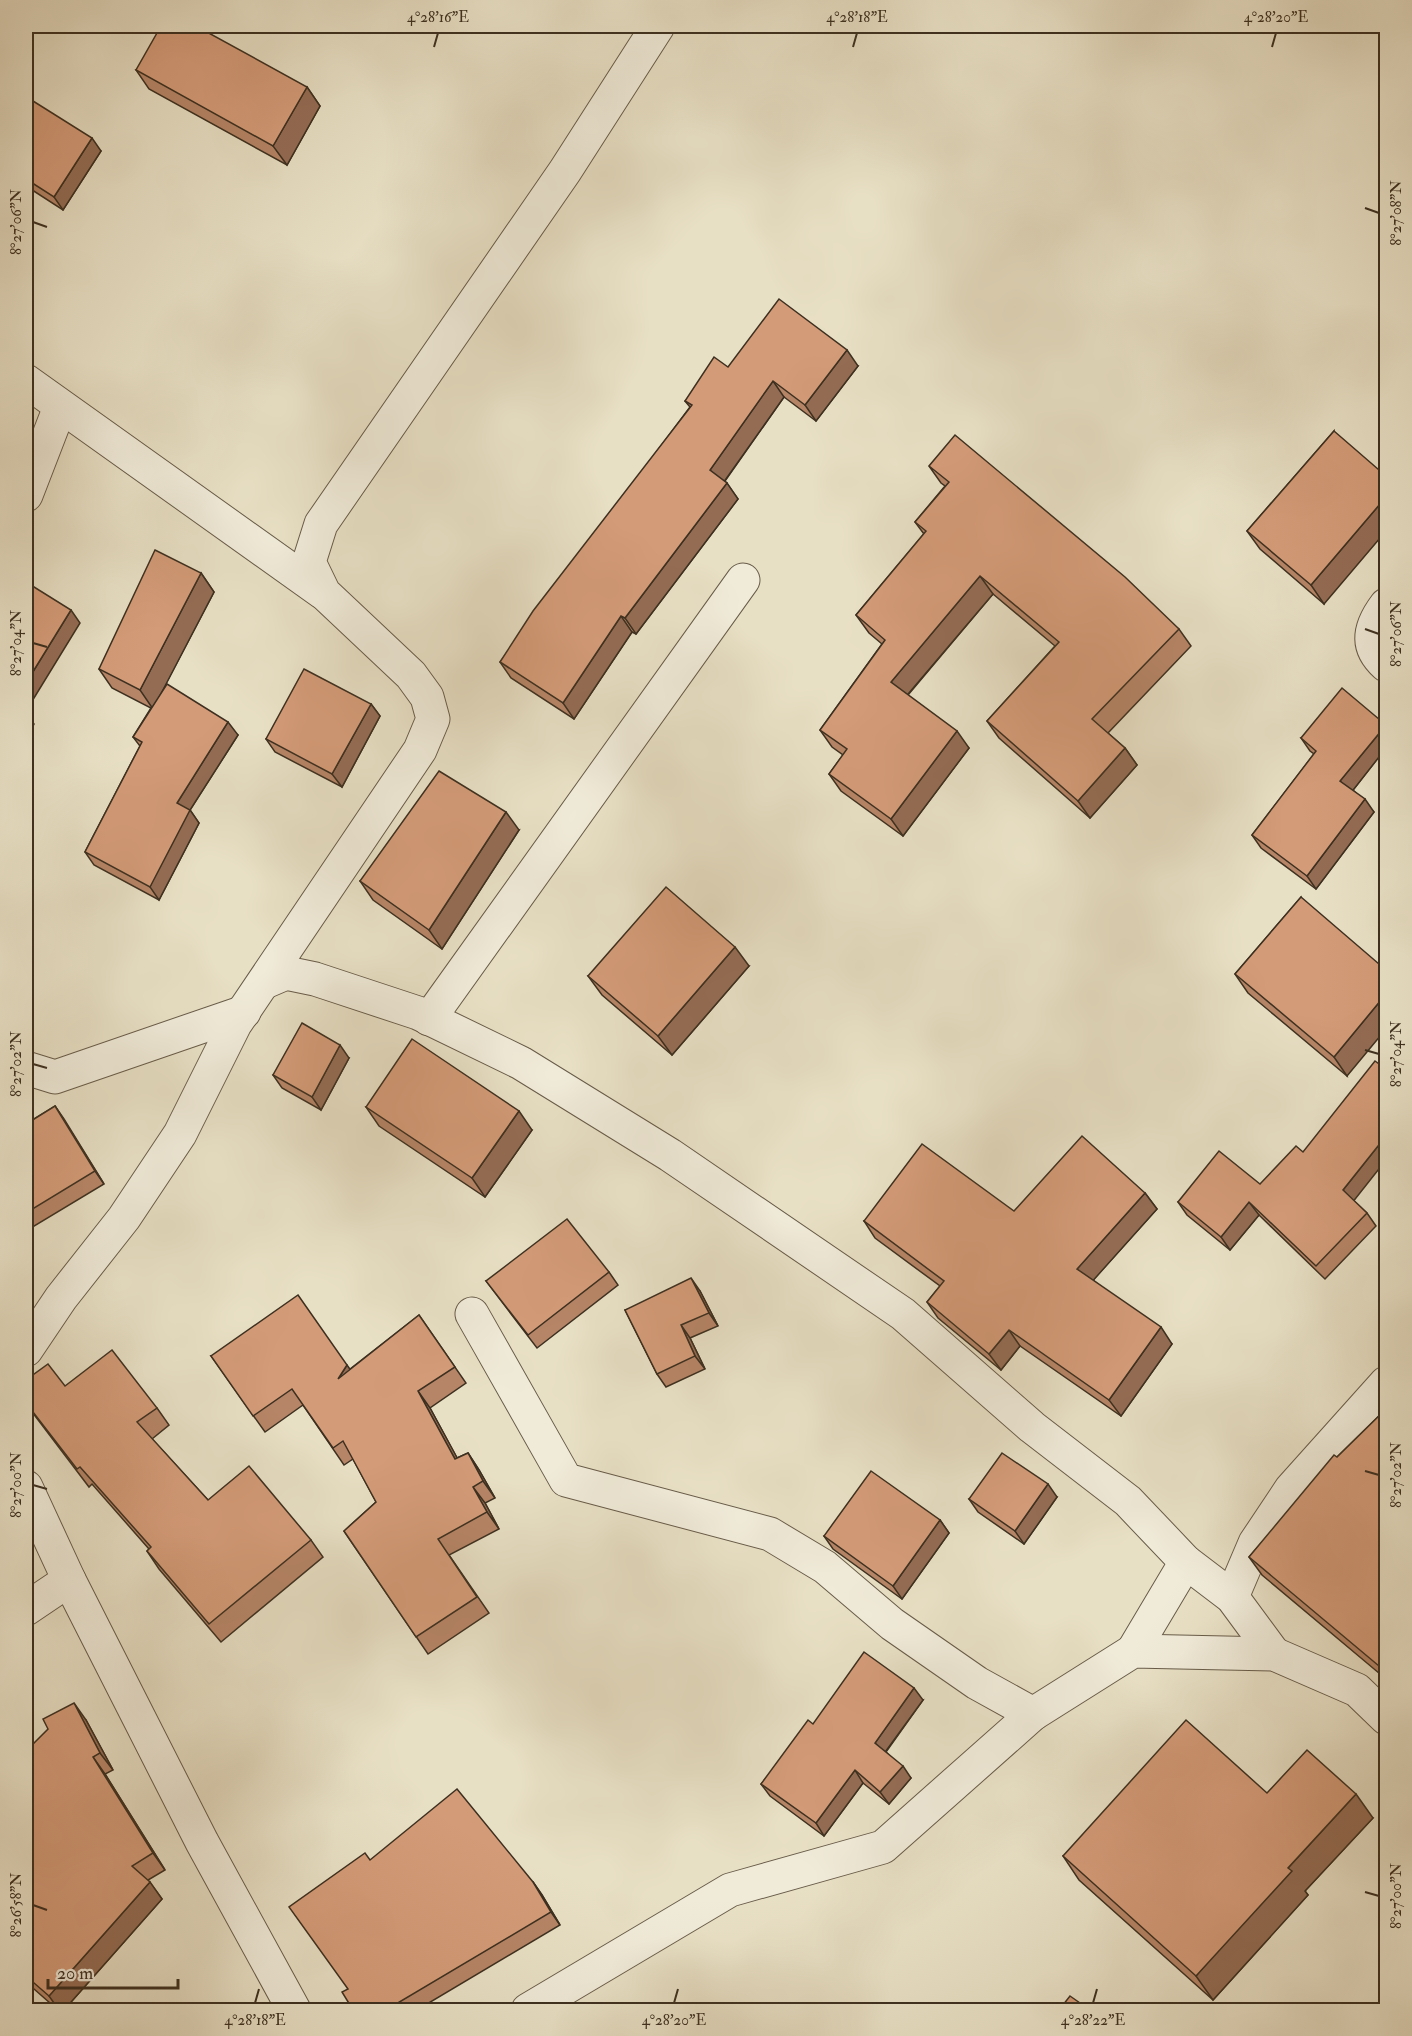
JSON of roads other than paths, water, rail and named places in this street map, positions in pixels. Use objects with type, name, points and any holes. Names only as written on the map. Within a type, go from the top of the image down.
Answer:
[{"type":"street","points":[[324,593],[309,562],[321,524],[559,180],[649,28]]},
{"type":"street","points":[[26,381],[324,593],[411,675],[427,697],[433,719],[420,750],[235,1024],[180,1134],[124,1218],[61,1298],[26,1350]]},
{"type":"street","points":[[26,495],[60,406]]},
{"type":"street","points":[[429,1019],[743,580]]},
{"type":"street","points":[[1386,605],[1372,622],[1372,640],[1378,657],[1386,665]]},
{"type":"street","points":[[265,982],[286,974],[315,979],[429,1019],[521,1064],[670,1155],[903,1314],[1032,1426],[1128,1501],[1186,1562],[1232,1597],[1274,1654]]},
{"type":"street","points":[[26,1068],[55,1077],[244,1012]]},
{"type":"street","points":[[472,1314],[566,1480],[770,1534],[825,1567],[892,1624],[949,1664],[1032,1714]]},
{"type":"street","points":[[1232,1597],[1255,1543],[1291,1489],[1386,1383]]},
{"type":"street","points":[[26,1487],[69,1580],[202,1842],[294,2010]]},
{"type":"street","points":[[528,2010],[730,1890],[883,1847],[1032,1714],[1133,1651],[1186,1562]]},
{"type":"street","points":[[26,1610],[69,1580]]},
{"type":"street","points":[[1133,1651],[1274,1654],[1358,1690],[1386,1718]]}]
